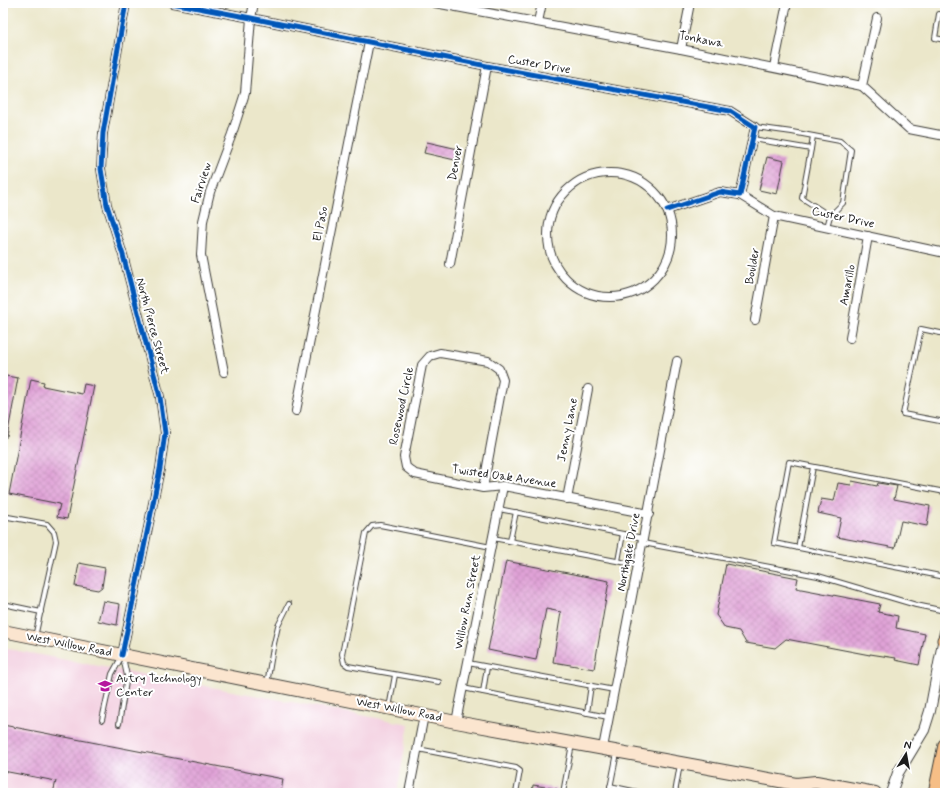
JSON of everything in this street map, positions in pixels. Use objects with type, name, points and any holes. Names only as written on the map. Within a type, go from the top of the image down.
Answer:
[{"type":"main road","name":"West Willow Road","points":[[3,632],[456,722],[796,784],[816,782],[875,793]]},
{"type":"main road","points":[[935,793],[945,745]]},
{"type":"main road","name":"West Willow Road","points":[[796,784],[807,793]]},
{"type":"street","name":"North Pierce Street","points":[[122,655],[160,469],[165,432],[160,397],[123,255],[107,205],[101,169],[103,134],[126,3]]},
{"type":"street","name":"Custer Drive","points":[[172,3],[192,5],[486,66],[730,110],[755,126]]},
{"type":"street","name":"Fairview","points":[[224,372],[201,254],[203,221],[210,192],[232,134],[245,93],[251,18],[254,3]]},
{"type":"street","name":"Tonkawa","points":[[437,3],[774,67],[862,86]]},
{"type":"street","points":[[538,22],[542,3]]},
{"type":"street","points":[[681,49],[690,3]]},
{"type":"street","points":[[774,67],[786,3]]},
{"type":"street","points":[[877,18],[862,86],[909,129],[945,136]]},
{"type":"street","name":"El Paso","points":[[296,411],[369,42]]},
{"type":"street","name":"Denver","points":[[450,264],[486,66]]},
{"type":"street","points":[[740,195],[755,126]]},
{"type":"street","points":[[605,173],[626,175],[646,185],[661,200],[667,210],[672,237],[668,259],[656,277],[639,290],[619,297],[589,294],[570,283],[556,266],[548,240],[550,218],[559,199],[584,179],[605,173]]},
{"type":"street","name":"Custer Drive","points":[[667,210],[720,192],[740,195],[774,216],[945,253]]},
{"type":"street","name":"Boulder","points":[[755,320],[774,216]]},
{"type":"street","name":"Amarillo","points":[[850,338],[868,236]]},
{"type":"street","name":"Rosewood Circle","points":[[406,467],[404,457],[422,365],[430,356],[440,353],[488,361],[499,369],[503,380],[483,488]]},
{"type":"street","name":"Northgate Drive","points":[[602,748],[649,514],[677,361]]},
{"type":"street","name":"Jenny Lane","points":[[567,499],[588,389]]},
{"type":"street","name":"Twisted Oak Avenue","points":[[406,467],[415,474],[483,488],[503,486],[649,514]]},
{"type":"street","name":"Willow Run Street","points":[[456,722],[503,486]]},
{"type":"street","points":[[891,793],[898,773],[924,730],[930,711],[945,638]]},
{"type":"street","points":[[410,793],[424,715]]},
{"type":"lane","points":[[945,15],[939,14],[935,38],[945,40]]},
{"type":"lane","points":[[755,126],[840,141],[851,150],[843,203],[830,216],[827,227]]},
{"type":"lane","points":[[813,136],[802,198],[830,216]]},
{"type":"lane","points":[[752,139],[811,149]]},
{"type":"lane","points":[[945,334],[921,329],[903,414],[945,422]]},
{"type":"lane","points":[[945,492],[789,462],[774,543],[945,577]]},
{"type":"lane","points":[[798,548],[813,467]]},
{"type":"lane","points":[[499,509],[818,576],[883,596],[945,610]]},
{"type":"lane","points":[[510,541],[516,512]]},
{"type":"lane","points":[[3,518],[47,524],[54,532],[56,541],[35,638]]},
{"type":"lane","points":[[439,682],[348,666],[344,663],[342,654],[366,533],[372,526],[380,525],[491,547]]},
{"type":"lane","points":[[618,561],[623,534]]},
{"type":"lane","points":[[493,538],[638,565]]},
{"type":"lane","points":[[3,604],[41,612]]},
{"type":"lane","points":[[267,684],[278,626],[289,604]]},
{"type":"lane","points":[[102,720],[112,674],[122,655]]},
{"type":"lane","points":[[118,724],[127,676],[122,655]]},
{"type":"lane","points":[[468,663],[614,690]]},
{"type":"lane","points":[[483,692],[487,666]]},
{"type":"lane","points":[[389,708],[395,675]]},
{"type":"lane","points":[[587,713],[591,686]]},
{"type":"lane","points":[[463,688],[608,718]]},
{"type":"lane","points":[[563,793],[572,742]]},
{"type":"lane","points":[[418,749],[516,768],[520,771],[516,793]]},
{"type":"lane","points":[[609,793],[617,751]]},
{"type":"lane","points":[[675,793],[681,762]]},
{"type":"lane","points":[[610,786],[642,793]]},
{"type":"shaded area","name":"Autry Technology Center","points":[[3,648],[409,724],[397,793],[3,793]]},
{"type":"building","points":[[427,142],[458,149],[455,160],[424,153]]},
{"type":"building","points":[[767,157],[784,161],[777,194],[759,190]]},
{"type":"building","points":[[6,376],[18,378],[7,437],[3,437],[3,394]]},
{"type":"building","points":[[31,379],[44,382],[43,386],[82,394],[84,384],[94,386],[67,519],[57,517],[60,504],[9,494]]},
{"type":"building","points":[[852,481],[877,486],[878,483],[897,486],[894,499],[930,506],[927,526],[901,521],[895,548],[837,537],[841,518],[818,513],[821,499],[834,501],[838,483],[851,485]]},
{"type":"building","points":[[506,561],[609,581],[594,669],[553,662],[561,612],[546,609],[536,660],[488,650]]},
{"type":"building","points":[[79,563],[105,568],[102,587],[98,590],[75,586]]},
{"type":"building","points":[[726,564],[798,578],[796,588],[880,604],[878,612],[898,616],[896,628],[925,634],[919,665],[895,660],[896,658],[870,655],[786,639],[775,648],[746,643],[739,631],[725,628],[716,615]]},
{"type":"building","points":[[103,601],[120,604],[117,625],[98,621]]},
{"type":"building","points":[[3,725],[283,779],[281,793],[53,793],[56,781],[3,771]]},
{"type":"building","points":[[533,785],[557,789],[556,793],[532,793]]},
{"type":"cycle path","points":[[122,655],[160,469],[165,433],[160,397],[123,255],[107,205],[101,169],[103,133],[126,3]]},
{"type":"cycle path","points":[[172,3],[487,66],[730,111],[755,127],[740,195],[720,192],[667,210]]},
{"type":"place","name":"Autry Technology Center","points":[[105,686]]}]
